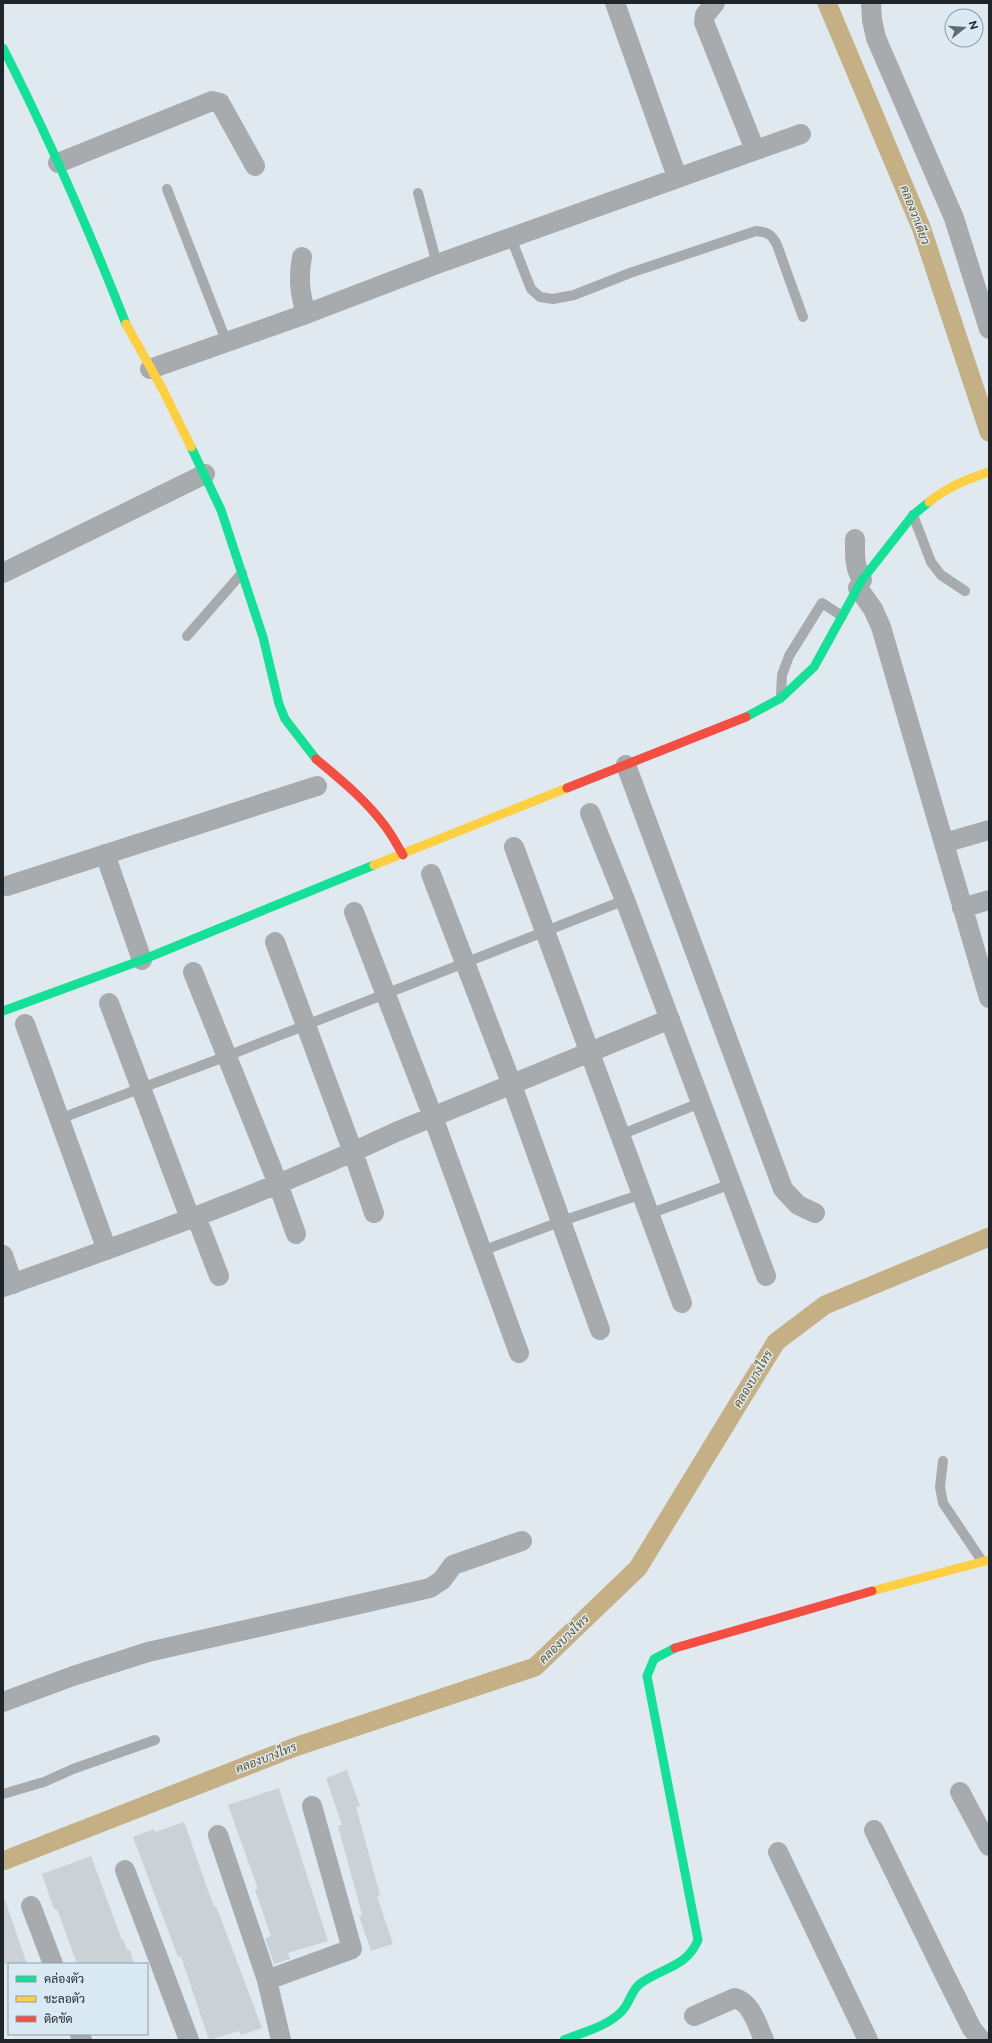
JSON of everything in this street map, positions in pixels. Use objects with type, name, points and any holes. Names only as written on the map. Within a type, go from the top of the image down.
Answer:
[{"type":"street","points":[[615,3],[677,177]]},
{"type":"street","points":[[715,3],[705,15],[704,22],[755,150]]},
{"type":"street","points":[[871,3],[872,20],[876,38],[954,218],[989,330]]},
{"type":"street","points":[[3,48],[93,240],[128,328],[163,390],[205,474],[221,510],[263,637],[279,704],[285,719],[316,759],[341,779],[370,808],[403,855]]},
{"type":"street","points":[[58,163],[212,101],[220,103],[227,113],[255,166]]},
{"type":"street","points":[[150,369],[227,343],[437,264],[677,177],[801,134]]},
{"type":"street","points":[[302,257],[299,278],[300,295],[306,314]]},
{"type":"street","points":[[3,1011],[142,960],[319,887],[403,855],[744,718],[781,698],[814,667],[860,584],[913,515],[937,495],[962,481],[989,472]]},
{"type":"street","points":[[3,573],[205,474]]},
{"type":"street","points":[[854,539],[855,561],[860,584],[881,627],[989,998]]},
{"type":"street","points":[[626,765],[783,1189],[798,1205],[815,1213]]},
{"type":"street","points":[[7,886],[317,786]]},
{"type":"street","points":[[590,813],[625,900],[766,1276]]},
{"type":"street","points":[[944,843],[989,830]]},
{"type":"street","points":[[514,847],[682,1303]]},
{"type":"street","points":[[105,854],[142,960]]},
{"type":"street","points":[[431,874],[512,1085],[600,1330]]},
{"type":"street","points":[[962,908],[989,900]]},
{"type":"street","points":[[354,912],[433,1117],[519,1353]]},
{"type":"street","points":[[275,942],[307,1025],[374,1213]]},
{"type":"street","points":[[193,972],[278,1184],[296,1234]]},
{"type":"street","points":[[109,1003],[193,1217],[219,1276]]},
{"type":"street","points":[[3,1255],[8,1286],[108,1250],[278,1184],[396,1132],[670,1019]]},
{"type":"street","points":[[25,1024],[108,1250]]},
{"type":"street","points":[[3,1702],[74,1676],[148,1652],[430,1588],[442,1580],[453,1565],[522,1541]]},
{"type":"street","points":[[564,2040],[612,2019],[622,2011],[636,1987],[682,1962],[696,1947],[698,1940],[647,1676],[649,1664],[656,1656],[686,1644],[893,1585],[986,1561]]},
{"type":"street","points":[[960,1792],[989,1846]]},
{"type":"street","points":[[267,1980],[352,1949],[312,1806]]},
{"type":"street","points":[[874,1830],[972,2030],[980,2040]]},
{"type":"street","points":[[218,1835],[267,1980],[281,2040]]},
{"type":"street","points":[[778,1852],[868,2040]]},
{"type":"street","points":[[125,1870],[189,2040]]},
{"type":"street","points":[[31,1906],[53,1963]]},
{"type":"street","points":[[694,2016],[735,1998],[743,2000],[749,2008],[764,2040]]},
{"type":"lane","points":[[167,189],[227,343]]},
{"type":"lane","points":[[418,192],[437,264]]},
{"type":"lane","points":[[510,238],[531,289],[540,297],[553,299],[574,295],[630,273],[756,231],[767,232],[773,237],[777,245],[803,317]]},
{"type":"lane","points":[[913,515],[931,562],[941,576],[965,591]]},
{"type":"lane","points":[[187,636],[242,572]]},
{"type":"lane","points":[[781,698],[782,675],[789,656],[822,603],[842,616]]},
{"type":"lane","points":[[59,1119],[142,1089],[466,964],[625,900]]},
{"type":"lane","points":[[620,1135],[700,1103]]},
{"type":"lane","points":[[649,1214],[731,1184]]},
{"type":"lane","points":[[482,1251],[642,1194]]},
{"type":"lane","points":[[943,1460],[940,1487],[943,1503],[986,1561]]},
{"type":"lane","points":[[3,1794],[44,1782],[73,1769],[155,1740]]},
{"type":"building","points":[[347,1770],[360,1806],[356,1807],[380,1895],[377,1896],[393,1944],[371,1951],[359,1916],[362,1915],[338,1826],[342,1825],[326,1778]]},
{"type":"building","points":[[279,1788],[328,1941],[288,1953],[290,1959],[274,1964],[265,1938],[271,1936],[255,1890],[258,1889],[228,1805]]},
{"type":"building","points":[[184,1822],[214,1907],[216,1906],[262,2028],[241,2035],[239,2031],[209,2040],[181,1956],[178,1957],[133,1837],[154,1829],[155,1832]]},
{"type":"building","points":[[91,1856],[122,1940],[123,1939],[127,1950],[130,1950],[134,1963],[77,1963],[57,1909],[54,1909],[42,1874]]},
{"type":"building","points":[[5,1900],[27,1963],[3,1964],[3,1901]]},
{"type":"waterway","name":"คลองวาเดียว","points":[[827,3],[921,227],[989,432]]},
{"type":"waterway","name":"คลองบางไทร","points":[[3,1861],[295,1747],[535,1667],[638,1568],[776,1342],[825,1305],[989,1237]]},
{"type":"traffic: fast","points":[[3,48],[68,184],[126,324]]},
{"type":"traffic: fast","points":[[191,447],[221,510],[263,637],[279,704],[285,719],[316,759]]},
{"type":"traffic: fast","points":[[746,717],[781,698],[814,667],[862,580],[913,515],[929,502]]},
{"type":"traffic: fast","points":[[3,1011],[142,960],[374,865]]},
{"type":"traffic: fast","points":[[564,2040],[602,2025],[616,2017],[625,2008],[633,1993],[641,1983],[680,1962],[693,1949],[698,1940],[647,1676],[654,1659],[675,1648]]},
{"type":"traffic: slow","points":[[126,324],[163,390],[191,447]]},
{"type":"traffic: slow","points":[[929,502],[958,484],[989,472]]},
{"type":"traffic: slow","points":[[374,865],[567,788]]},
{"type":"traffic: slow","points":[[872,1591],[989,1560]]},
{"type":"traffic: jam","points":[[567,788],[746,717]]},
{"type":"traffic: jam","points":[[316,759],[370,807],[388,829],[403,855]]},
{"type":"traffic: jam","points":[[675,1648],[872,1591]]}]
